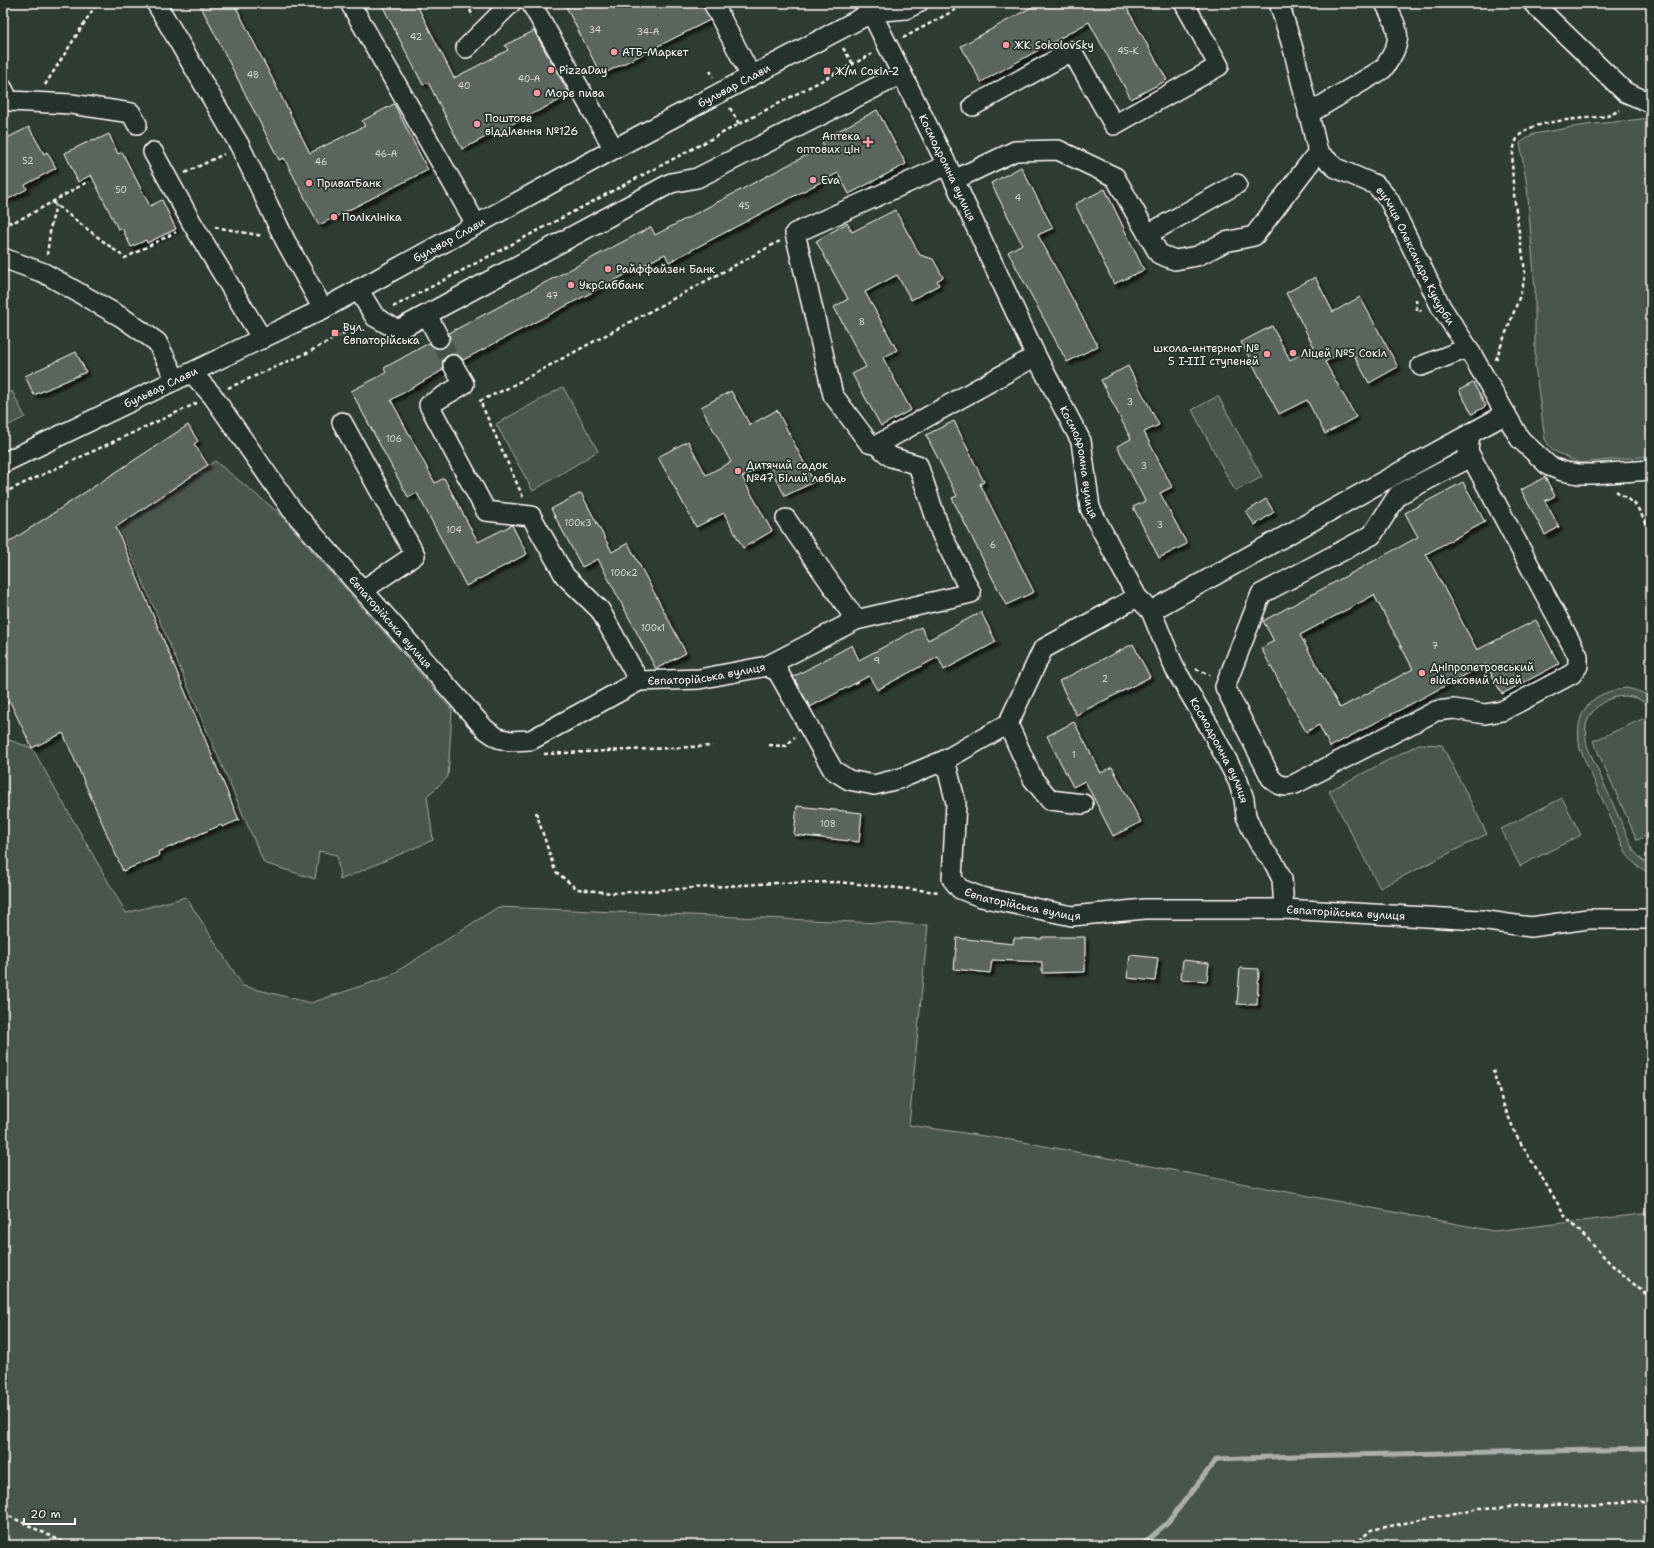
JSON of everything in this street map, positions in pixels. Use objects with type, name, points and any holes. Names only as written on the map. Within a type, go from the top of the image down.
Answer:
[{"type":"street","points":[[156,3],[240,146],[285,240],[323,308]]},
{"type":"street","points":[[350,3],[476,224]]},
{"type":"street","points":[[466,48],[510,3]]},
{"type":"street","points":[[531,3],[614,149]]},
{"type":"street","points":[[713,3],[751,76]]},
{"type":"street","name":"бульвар Слави","points":[[3,463],[262,339],[323,308],[614,149],[888,3]]},
{"type":"street","points":[[871,12],[906,9],[918,3]]},
{"type":"street","points":[[973,106],[1072,51],[1114,125],[1218,66],[1184,3]]},
{"type":"street","points":[[1036,356],[878,445],[869,444],[833,395],[795,233],[950,172],[1015,151],[1058,150],[1115,177],[1159,254],[1175,260],[1197,256],[1225,242],[1254,236],[1318,152],[1294,52],[1279,3]]},
{"type":"street","points":[[1308,114],[1383,69],[1391,58],[1397,46],[1398,34],[1385,3]]},
{"type":"street","points":[[1533,3],[1625,92],[1647,101]]},
{"type":"street","name":"Космодромна вулиця","points":[[871,12],[950,172],[1036,356],[1081,442],[1090,508],[1137,597],[1151,611],[1175,669],[1209,726],[1238,781],[1244,799],[1246,816],[1253,832],[1262,848],[1274,863],[1282,879],[1284,908]]},
{"type":"street","points":[[358,289],[375,316],[398,330],[671,183],[697,178],[902,74]]},
{"type":"street","points":[[3,89],[9,101],[71,104],[131,113],[137,124]]},
{"type":"street","points":[[152,152],[192,223],[262,339]]},
{"type":"street","name":"вулиця Олександра Кукурби","points":[[1318,152],[1336,168],[1376,185],[1389,200],[1441,306],[1468,348],[1520,439],[1550,466],[1578,474],[1651,470]]},
{"type":"street","points":[[1148,234],[1237,184]]},
{"type":"street","name":"Євпаторійська вулиця","points":[[3,258],[44,273],[123,318],[157,342],[184,376],[212,395],[292,510],[485,729],[498,738],[510,741],[531,740],[639,681],[699,679],[767,666],[778,672],[833,770],[849,780],[874,785],[902,778],[945,760],[956,803],[952,879],[960,889],[981,897],[1072,916],[1145,909],[1284,908],[1480,920],[1531,926],[1588,918],[1651,919]]},
{"type":"street","points":[[427,315],[439,338]]},
{"type":"street","points":[[1421,366],[1468,348]]},
{"type":"street","points":[[453,365],[464,384],[430,405],[486,511],[531,516],[565,576],[600,610],[639,681]]},
{"type":"street","points":[[1151,611],[1506,414]]},
{"type":"street","points":[[342,422],[415,556],[363,590]]},
{"type":"street","points":[[1470,434],[1468,451],[1578,656],[1578,666],[1572,674],[1502,711],[1485,714],[1454,709],[1436,711],[1295,784],[1288,787],[1275,783],[1271,778],[1225,687],[1261,594],[1372,535],[1398,495],[1471,457]]},
{"type":"street","points":[[767,666],[856,620],[971,593],[941,533],[918,465],[891,457],[878,445]]},
{"type":"street","points":[[786,519],[856,620]]},
{"type":"street","points":[[945,760],[1008,724],[1043,649],[1137,597]]},
{"type":"street","points":[[1175,669],[1194,668]]},
{"type":"street","points":[[1008,724],[1033,779],[1050,800],[1083,804]]},
{"type":"path","points":[[34,102],[97,3]]},
{"type":"path","points":[[3,493],[212,395],[307,353],[968,3]]},
{"type":"path","points":[[1488,383],[1525,275],[1518,232],[1514,175],[1513,148],[1519,136],[1534,127],[1573,118],[1608,116],[1647,101]]},
{"type":"path","points":[[168,180],[240,146]]},
{"type":"path","points":[[3,217],[11,222],[52,202],[89,181]]},
{"type":"path","points":[[52,202],[125,258],[192,223],[285,240]]},
{"type":"path","points":[[44,273],[51,224],[56,205]]},
{"type":"path","points":[[531,516],[480,401],[506,389],[795,233]]},
{"type":"path","points":[[1593,474],[1636,505],[1651,532]]},
{"type":"path","points":[[769,745],[786,746],[807,724]]},
{"type":"path","points":[[543,754],[712,746]]},
{"type":"path","points":[[536,812],[555,871],[577,889],[612,893],[776,883],[838,882],[944,893]]},
{"type":"path","points":[[1493,1070],[1502,1101],[1517,1138],[1566,1217],[1612,1265],[1651,1299]]},
{"type":"path","points":[[1354,1545],[1371,1530],[1479,1508],[1651,1503]]},
{"type":"path","points":[[3,1513],[69,1545]]},
{"type":"shaded area","points":[[1651,118],[1651,456],[1579,463],[1552,450],[1545,439],[1535,366],[1535,289],[1527,186],[1520,143],[1533,134],[1586,125]]},
{"type":"shaded area","points":[[563,387],[598,451],[533,491],[496,424]]},
{"type":"shaded area","points":[[12,391],[25,417],[3,428],[3,396]]},
{"type":"shaded area","points":[[1218,396],[1262,477],[1235,491],[1192,410]]},
{"type":"shaded area","points":[[215,461],[279,513],[452,710],[448,777],[427,796],[433,840],[340,880],[337,855],[319,851],[315,879],[264,863],[118,525]]},
{"type":"shaded area","points":[[1627,688],[1641,692],[1651,698],[1651,709],[1643,702],[1635,698],[1625,696],[1606,700],[1598,706],[1587,722],[1585,731],[1586,740],[1587,746],[1634,851],[1642,860],[1651,866],[1651,874],[1637,866],[1627,855],[1580,749],[1578,736],[1582,714],[1594,699],[1614,690]]},
{"type":"shaded area","points":[[1645,718],[1651,730],[1651,834],[1637,840],[1593,741]]},
{"type":"shaded area","points":[[3,738],[32,748],[126,913],[186,897],[243,986],[311,1003],[388,977],[498,907],[928,925],[909,1125],[1018,1141],[1494,1231],[1651,1213],[1651,1545],[3,1545]]},
{"type":"shaded area","points":[[1419,744],[1442,745],[1487,834],[1380,888],[1329,791]]},
{"type":"shaded area","points":[[1562,798],[1581,835],[1520,866],[1501,829]]},
{"type":"building","points":[[199,3],[234,3],[310,153],[365,126],[362,121],[394,104],[428,170],[319,225],[284,158],[279,160]]},
{"type":"building","points":[[381,3],[416,3],[454,78],[508,50],[505,45],[534,31],[570,95],[462,149],[428,82],[423,85]]},
{"type":"building","points":[[564,3],[702,3],[710,20],[601,75]]},
{"type":"building","points":[[1039,3],[1124,3],[1167,80],[1131,99],[1089,22],[981,82],[961,46]]},
{"type":"building","points":[[877,110],[906,164],[849,194],[838,173],[669,262],[665,254],[463,360],[458,355],[448,355],[443,360],[443,370],[391,400],[435,483],[444,478],[478,542],[512,525],[527,554],[466,586],[417,493],[408,497],[351,391],[386,373],[384,368],[429,343],[438,349],[444,348],[450,339],[449,333],[651,227],[655,235],[824,146],[821,140]]},
{"type":"building","points":[[29,127],[44,154],[47,152],[56,168],[25,185],[27,189],[3,202],[3,140]]},
{"type":"building","points":[[109,134],[118,154],[122,152],[150,206],[162,200],[176,229],[147,243],[146,240],[131,247],[122,228],[118,229],[91,175],[78,182],[65,153],[94,139],[94,141]]},
{"type":"building","points":[[1021,167],[1053,228],[1038,235],[1098,346],[1067,362],[1008,252],[1022,244],[991,183]]},
{"type":"building","points":[[1105,189],[1144,270],[1114,284],[1075,204]]},
{"type":"building","points":[[895,210],[920,255],[933,259],[943,277],[937,281],[939,285],[911,300],[897,275],[865,292],[897,350],[883,358],[911,410],[881,426],[852,374],[866,367],[834,307],[848,299],[816,241],[847,223],[852,232]]},
{"type":"building","name":"школа-интернат № 5 I-III ступеней","points":[[1315,277],[1333,312],[1360,297],[1398,367],[1369,383],[1350,348],[1325,362],[1356,417],[1325,434],[1307,400],[1279,414],[1241,342],[1272,326],[1290,360],[1314,347],[1286,293]]},
{"type":"building","points":[[76,352],[86,372],[34,395],[25,376]]},
{"type":"building","points":[[1128,366],[1159,425],[1144,432],[1172,487],[1160,493],[1187,544],[1159,558],[1133,507],[1145,501],[1117,446],[1131,439],[1101,380]]},
{"type":"building","points":[[1473,383],[1486,406],[1472,414],[1459,390]]},
{"type":"building","points":[[731,391],[750,425],[777,410],[814,482],[785,496],[768,464],[742,477],[772,531],[743,548],[724,513],[696,527],[658,457],[688,441],[706,475],[731,462],[701,407]]},
{"type":"building","points":[[954,421],[984,482],[980,484],[1034,592],[1006,605],[952,498],[957,496],[926,435]]},
{"type":"building","points":[[188,425],[198,441],[194,444],[208,465],[116,527],[239,820],[222,827],[221,825],[158,852],[159,856],[123,871],[63,733],[32,748],[10,702],[3,706],[3,546]]},
{"type":"building","points":[[1545,477],[1555,496],[1545,501],[1559,527],[1545,535],[1521,490]]},
{"type":"building","points":[[1463,482],[1485,522],[1426,554],[1477,650],[1536,620],[1559,664],[1502,694],[1486,664],[1330,747],[1319,725],[1306,732],[1261,648],[1274,641],[1263,621],[1418,537],[1405,513]],"holes":[[[1374,595],[1413,669],[1340,708],[1300,635]]]},
{"type":"building","points":[[581,493],[612,552],[628,543],[686,653],[656,669],[598,559],[582,567],[551,509]]},
{"type":"building","points":[[1266,499],[1274,512],[1255,525],[1246,512]]},
{"type":"building","points":[[981,612],[996,642],[944,670],[938,657],[877,690],[869,676],[810,707],[793,677],[852,645],[859,660],[921,627],[928,640]]},
{"type":"building","points":[[1133,644],[1150,677],[1076,715],[1059,681]]},
{"type":"building","points":[[1074,722],[1101,773],[1112,767],[1141,822],[1113,836],[1085,781],[1073,787],[1047,736]]},
{"type":"building","points":[[797,806],[862,813],[859,842],[794,835]]},
{"type":"building","points":[[1042,937],[1085,937],[1085,972],[1042,973],[1042,962],[992,960],[990,973],[954,969],[957,938],[1013,944],[1014,938],[1042,939]]},
{"type":"building","points":[[1130,955],[1158,958],[1155,981],[1127,978]]},
{"type":"building","points":[[1183,960],[1209,963],[1207,981],[1181,979]]},
{"type":"building","points":[[1240,968],[1259,969],[1257,1005],[1237,1004]]},
{"type":"waterway","points":[[1142,1545],[1168,1522],[1217,1459],[1294,1456],[1651,1449]]},
{"type":"tunnel","points":[[439,338],[453,365]]},
{"type":"place","name":"ЖК SokolovSky","points":[[1006,45]]},
{"type":"place","name":"АТБ-Маркет","points":[[614,52]]},
{"type":"place","name":"PizzaDay","points":[[551,70]]},
{"type":"place","name":"Ж/м Сокіл-2","points":[[827,71]]},
{"type":"place","name":"Море пива","points":[[537,93]]},
{"type":"place","name":"Поштове відділення №126","points":[[477,124]]},
{"type":"place","name":"Аптека оптових цін","points":[[868,142]]},
{"type":"place","name":"Eva","points":[[813,180]]},
{"type":"place","name":"ПриватБанк","points":[[309,183]]},
{"type":"place","name":"Поліклініка","points":[[334,217]]},
{"type":"place","name":"Райффайзен Банк","points":[[608,269]]},
{"type":"place","name":"УкрСиббанк","points":[[571,285]]},
{"type":"place","name":"Вул. Євпаторійська","points":[[335,333]]},
{"type":"place","name":"Ліцей №5 Сокіл","points":[[1293,353]]},
{"type":"place","name":"школа-интернат № 5 I-III ступеней","points":[[1267,354]]},
{"type":"place","name":"Дитячий садок №47 Білий лебідь","points":[[738,471]]},
{"type":"place","name":"Дніпропетровський військовий ліцей","points":[[1422,673]]}]
